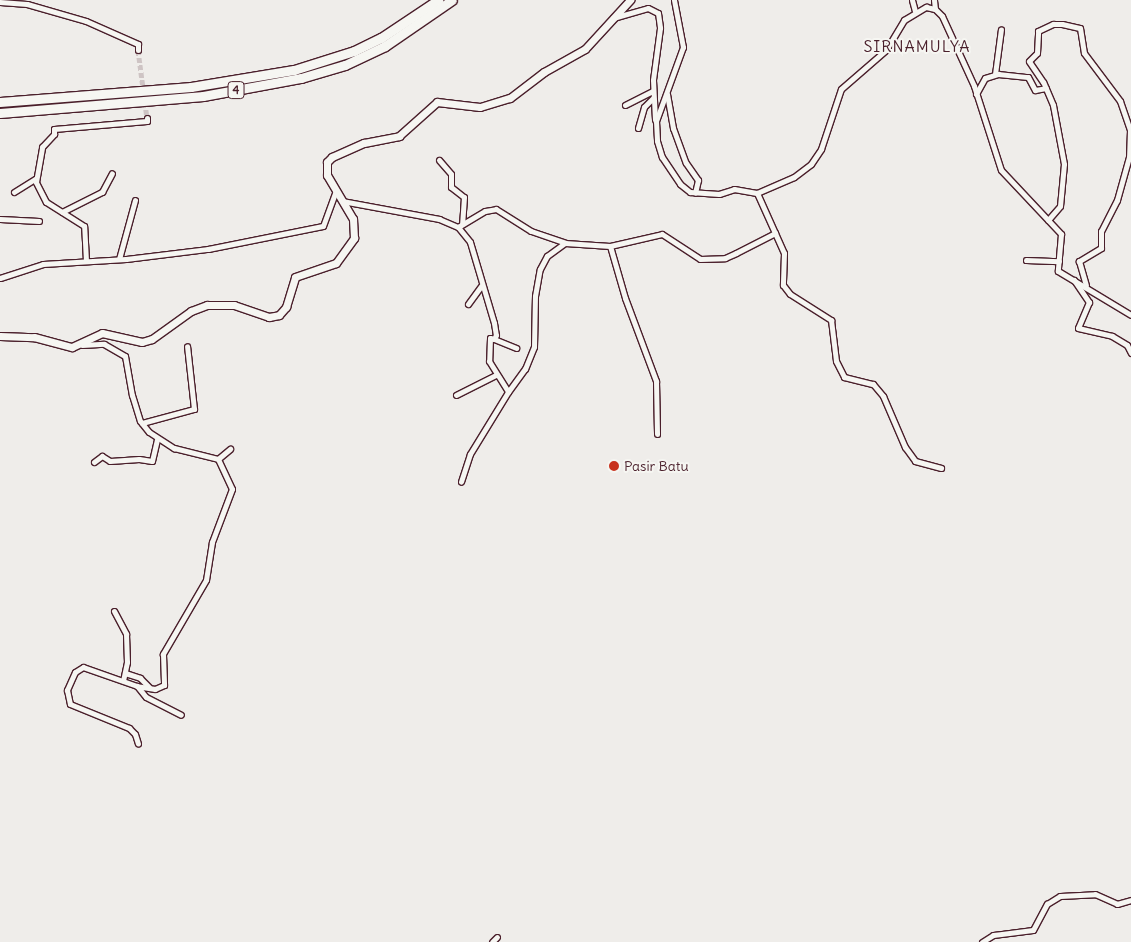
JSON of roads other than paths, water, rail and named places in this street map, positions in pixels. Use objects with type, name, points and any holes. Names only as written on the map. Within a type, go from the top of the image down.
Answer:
[{"type":"highway","name":"4","points":[[0,102],[191,87],[294,70],[324,62],[381,38],[438,0]]},
{"type":"highway","name":"4","points":[[0,113],[203,96],[302,78],[345,65],[385,46],[452,0]]},
{"type":"main road","points":[[0,336],[34,337],[72,347],[82,345],[102,333],[142,342],[152,339],[192,311],[207,305],[234,305],[269,318],[279,315],[286,307],[295,277],[336,263],[351,245],[355,228],[326,171],[327,162],[332,157],[364,143],[399,136],[437,102],[480,107],[510,98],[544,72],[585,49],[630,0]]},
{"type":"street","points":[[656,128],[658,116],[683,47],[674,0]]},
{"type":"street","points":[[912,0],[916,11]]},
{"type":"street","points":[[934,0],[935,9]]},
{"type":"street","points":[[0,2],[35,6],[86,21],[138,44],[138,50]]},
{"type":"street","points":[[612,19],[648,8],[658,13],[660,28],[653,91],[656,128],[662,157],[680,184],[695,193],[719,194],[734,189],[757,193],[794,176],[811,164],[821,148],[841,89],[886,50],[904,20],[916,11],[926,7],[935,9],[942,16],[976,94],[1001,170],[1061,234],[1059,271],[1086,285],[1114,308],[1131,315]]},
{"type":"street","points":[[1048,220],[1060,206],[1064,164],[1058,123],[1046,88],[1029,61],[1037,53],[1038,31],[1053,24],[1077,27],[1084,53],[1114,91],[1128,120],[1129,157],[1117,200],[1102,231],[1101,248],[1079,262],[1086,285]]},
{"type":"street","points":[[995,74],[1001,29]]},
{"type":"street","points":[[976,94],[985,78],[995,74],[1026,76],[1034,90],[1046,88]]},
{"type":"street","points":[[624,105],[653,91]]},
{"type":"street","points":[[667,94],[673,128],[686,163],[698,180],[695,193]]},
{"type":"street","points":[[638,128],[644,107],[653,98]]},
{"type":"street","points":[[86,261],[84,226],[44,200],[35,179],[42,147],[54,135],[54,129],[147,121],[147,118]]},
{"type":"street","points":[[439,160],[451,174],[451,187],[464,197],[460,225],[470,242],[481,286],[494,324],[494,339]]},
{"type":"street","points":[[62,212],[102,192],[112,174]]},
{"type":"street","points":[[14,192],[35,179]]},
{"type":"street","points":[[0,278],[43,264],[120,259],[208,249],[323,226],[336,190]]},
{"type":"street","points":[[757,193],[784,253],[783,285],[790,294],[831,320],[836,361],[844,377],[873,384],[883,396],[905,446],[916,461],[941,468]]},
{"type":"street","points":[[120,259],[135,200]]},
{"type":"street","points":[[341,201],[439,219],[460,225],[485,211],[497,210],[531,231],[565,243],[610,246],[662,234],[671,237],[691,256],[709,260],[725,258],[775,233]]},
{"type":"street","points":[[0,219],[39,221]]},
{"type":"street","points":[[461,482],[470,454],[508,392],[525,369],[534,347],[535,296],[540,269],[547,256],[565,243]]},
{"type":"street","points":[[610,246],[624,298],[656,381],[657,434]]},
{"type":"street","points":[[1026,260],[1059,261]]},
{"type":"street","points":[[1073,279],[1089,302],[1078,328],[1112,336],[1127,345],[1131,353]]},
{"type":"street","points":[[468,304],[481,286]]},
{"type":"street","points":[[508,392],[496,375],[488,354],[490,338],[516,348]]},
{"type":"street","points":[[82,345],[104,344],[125,356],[142,423],[157,440],[174,448],[218,459],[231,484],[231,494],[212,542],[206,580],[163,654],[164,686],[152,688],[138,686],[81,667],[73,675],[67,698],[74,706],[133,731],[138,744]]},
{"type":"street","points":[[142,423],[194,409],[187,346]]},
{"type":"street","points":[[456,396],[496,375]]},
{"type":"street","points":[[94,462],[102,456],[110,461],[139,458],[152,462],[157,440]]},
{"type":"street","points":[[218,459],[230,449]]},
{"type":"street","points":[[114,611],[126,634],[122,681]]},
{"type":"street","points":[[124,673],[140,678],[152,688]]},
{"type":"street","points":[[138,686],[146,697],[181,715]]},
{"type":"street","points":[[982,942],[993,935],[1033,930],[1047,904],[1060,896],[1096,894],[1117,904],[1131,900]]},
{"type":"street","points":[[492,942],[497,937]]},
{"type":"tunnel","points":[[138,50],[147,118]]},
{"type":"place","name":"Pasir Batu","points":[[614,466]]},
{"type":"district","name":"SIRNAMULYA","points":[[917,46]]}]
